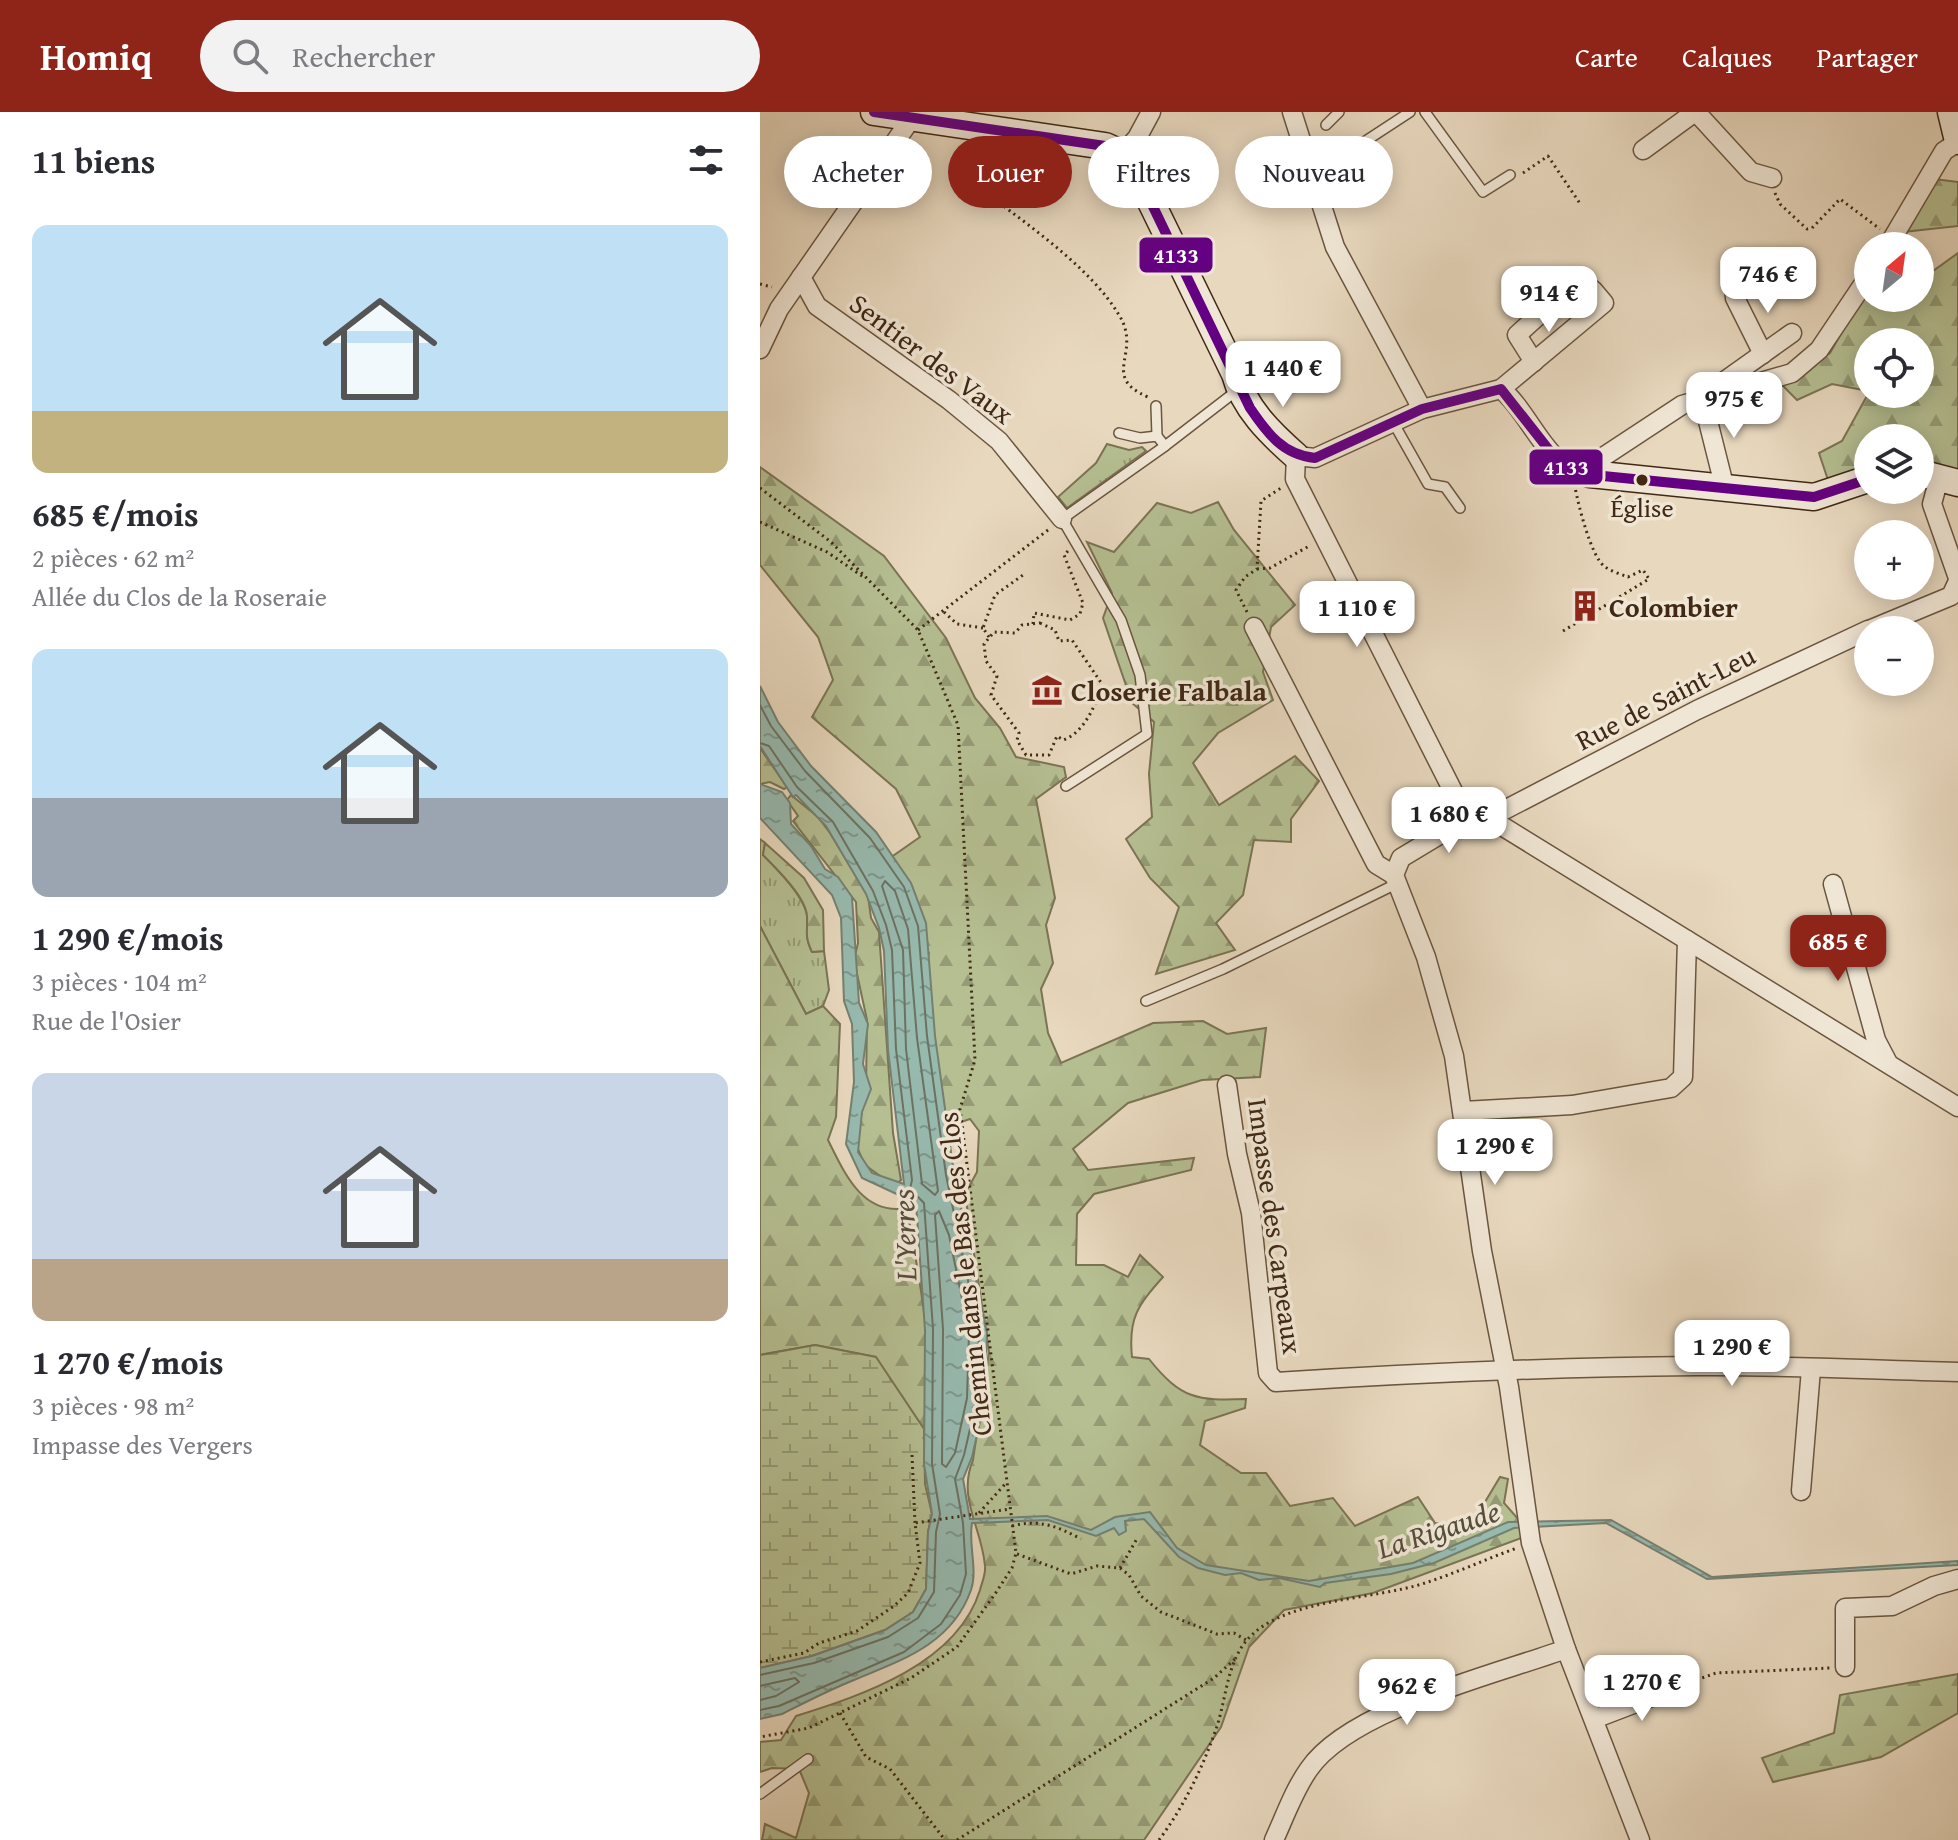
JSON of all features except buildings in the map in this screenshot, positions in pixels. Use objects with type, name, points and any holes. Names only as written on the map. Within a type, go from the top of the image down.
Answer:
[{"type":"street","points":[[874,112],[1036,136]]},
{"type":"street","points":[[1138,136],[1151,112]]},
{"type":"street","points":[[1292,112],[1305,136]]},
{"type":"street","points":[[1643,150],[1695,112],[1751,172],[1770,177]]},
{"type":"street","points":[[1897,232],[1944,151],[1958,142],[1951,112]]},
{"type":"street","points":[[760,349],[779,309],[917,116]]},
{"type":"street","points":[[1154,208],[1235,374],[1239,389],[1295,467],[1325,538],[1460,805],[1958,1107]]},
{"type":"street","points":[[1323,208],[1335,247],[1422,409]]},
{"type":"street","name":"Sentier des Vaux","points":[[801,277],[817,306],[949,400],[999,441],[1062,519]]},
{"type":"street","points":[[1734,285],[1735,298],[1763,354]]},
{"type":"street","points":[[1295,467],[1422,409],[1501,389],[1604,303],[1593,290]]},
{"type":"street","points":[[1581,474],[1682,405],[1792,373],[1819,350],[1854,298]]},
{"type":"street","points":[[1534,362],[1517,335],[1551,304]]},
{"type":"street","points":[[1725,489],[1702,397],[1792,333]]},
{"type":"street","points":[[1501,389],[1515,401],[1561,465],[1581,474],[1814,497],[1854,484]]},
{"type":"street","name":"Rue de Saint-Leu","points":[[1902,616],[1951,596],[1958,580],[1932,504],[1939,478]]},
{"type":"street","points":[[1254,627],[1376,864],[1396,879],[1440,1002],[1463,1111],[1482,1251],[1507,1373],[1529,1530],[1566,1649],[1640,1840]]},
{"type":"street","name":"Rue de Saint-Leu","points":[[1396,879],[1401,858],[1697,710],[1854,637]]},
{"type":"street","points":[[1833,884],[1876,1040],[1888,1063]]},
{"type":"street","points":[[1463,1111],[1572,1105],[1671,1088],[1683,1077],[1687,940]]},
{"type":"street","name":"Impasse des Carpeaux","points":[[1227,1085],[1258,1266],[1268,1373],[1276,1382],[1467,1370],[1507,1373]]},
{"type":"street","points":[[1507,1373],[1697,1366],[1958,1372]]},
{"type":"street","points":[[1801,1491],[1811,1369]]},
{"type":"street","points":[[1845,1667],[1845,1608],[1892,1606],[1934,1586],[1958,1579]]},
{"type":"street","points":[[1274,1840],[1309,1768],[1327,1748],[1365,1721],[1566,1649]]},
{"type":"street","points":[[1594,1719],[1675,1688]]},
{"type":"lane","points":[[1326,125],[1339,112]]},
{"type":"lane","points":[[1373,136],[1410,112]]},
{"type":"lane","points":[[1425,112],[1483,192],[1509,176]]},
{"type":"lane","points":[[1066,786],[1147,734],[1140,675],[1121,620],[1062,519],[1239,389]]},
{"type":"lane","points":[[1156,406],[1157,436],[1165,446]]},
{"type":"lane","points":[[1393,422],[1428,484],[1445,487],[1460,508]]},
{"type":"lane","points":[[1119,433],[1140,438],[1157,436]]},
{"type":"lane","points":[[1146,1001],[1223,969],[1396,879]]},
{"type":"lane","points":[[760,1794],[808,1759]]},
{"type":"path","points":[[1509,176],[1510,181],[1548,156],[1581,205]]},
{"type":"path","points":[[1770,177],[1780,204],[1807,229],[1812,228],[1840,199],[1879,232]]},
{"type":"path","points":[[1006,208],[1047,238],[1119,314],[1130,336],[1122,374],[1129,386],[1149,397],[1156,406]]},
{"type":"path","points":[[1257,569],[1261,501],[1295,467]]},
{"type":"path","points":[[1563,631],[1649,579],[1643,570],[1628,577],[1603,565],[1590,548],[1581,474]]},
{"type":"path","name":"Chemin dans le Bas des Clos","points":[[760,488],[831,542],[918,630],[958,725],[975,1060],[960,1109],[1016,1553]]},
{"type":"path","points":[[918,630],[1062,519]]},
{"type":"path","points":[[760,522],[827,552],[868,580]]},
{"type":"path","points":[[1254,627],[1236,590],[1245,577],[1257,569],[1270,568],[1325,538]]},
{"type":"path","points":[[1033,624],[1034,613],[1070,620],[1080,614],[1083,603],[1064,555],[1077,545]]},
{"type":"path","points":[[983,628],[995,595],[1023,575]]},
{"type":"path","points":[[943,611],[957,624],[983,628],[989,637]]},
{"type":"path","points":[[1033,624],[1055,630],[1059,641],[1072,640],[1102,684],[1098,699],[1075,736],[1063,740],[1057,736],[1049,755],[1026,755],[1017,740],[1019,733],[991,695],[997,676],[986,661],[984,644],[989,637],[994,632],[1015,633],[1022,625],[1033,624]]},
{"type":"path","points":[[760,1662],[804,1653],[819,1643],[857,1631],[908,1593],[920,1563],[912,1455]]},
{"type":"path","points":[[979,1513],[1007,1482]]},
{"type":"path","points":[[915,1523],[971,1513],[1010,1511]]},
{"type":"path","points":[[1012,1524],[1030,1521],[1056,1525],[1081,1539]]},
{"type":"path","points":[[1159,1840],[1186,1802],[1216,1730],[1231,1671],[1246,1640],[1273,1620],[1294,1612],[1378,1597],[1427,1583],[1529,1530]]},
{"type":"path","points":[[1120,1568],[1138,1537]]},
{"type":"path","points":[[760,1737],[809,1728],[911,1678],[957,1647],[1012,1568],[1016,1553],[1071,1574],[1097,1566],[1120,1568],[1129,1575],[1150,1605],[1161,1612],[1217,1634],[1234,1633],[1246,1640]]},
{"type":"path","points":[[957,1840],[1177,1702],[1239,1656]]},
{"type":"path","points":[[1675,1688],[1716,1673],[1845,1667]]},
{"type":"path","points":[[839,1712],[866,1757],[890,1769],[945,1840]]},
{"type":"green space","points":[[1934,179],[1958,182],[1958,226],[1903,232]]},
{"type":"green space","points":[[1958,253],[1958,472],[1934,466],[1934,424],[1854,424],[1854,471],[1829,483],[1819,453],[1842,441],[1860,408],[1934,408],[1934,328],[1854,328],[1854,388],[1832,384],[1797,400],[1782,385],[1830,353],[1854,311],[1934,312],[1934,270]]},
{"type":"green space","points":[[1107,444],[1129,450],[1142,447],[1146,451],[1067,508],[1058,497],[1096,463]]},
{"type":"green space","points":[[760,467],[884,556],[946,638],[975,698],[1000,728],[1016,757],[1064,767],[1066,777],[1036,799],[1055,898],[1046,925],[1053,963],[1041,989],[1048,1033],[1061,1063],[1153,1023],[1203,1021],[1227,1034],[1266,1028],[1260,1077],[1202,1080],[1128,1103],[1073,1149],[1088,1170],[1194,1158],[1191,1170],[1094,1194],[1077,1214],[1076,1265],[1104,1265],[1128,1277],[1140,1255],[1163,1277],[1147,1296],[1133,1322],[1132,1357],[1149,1359],[1171,1382],[1191,1395],[1246,1399],[1245,1408],[1205,1421],[1200,1445],[1241,1473],[1266,1473],[1290,1506],[1333,1498],[1355,1526],[1418,1497],[1435,1523],[1470,1527],[1500,1477],[1508,1479],[1504,1503],[1526,1528],[1524,1537],[1373,1593],[1284,1610],[1249,1647],[1221,1727],[1144,1840],[762,1840],[765,1824],[796,1838],[809,1793],[799,1769],[772,1768],[760,1772],[760,1742],[781,1740],[796,1716],[850,1698],[904,1673],[951,1638],[968,1616],[985,1572],[968,1487],[989,1352],[965,1194],[977,1172],[979,1131],[970,1119],[944,1128],[921,983],[929,953],[920,939],[913,889],[890,858],[920,837],[896,789],[812,717],[833,680],[818,637],[760,565]]},
{"type":"green space","points":[[1218,502],[1234,530],[1295,605],[1271,627],[1263,672],[1273,700],[1218,733],[1193,763],[1219,805],[1295,756],[1319,781],[1291,819],[1291,842],[1254,840],[1243,895],[1216,923],[1235,950],[1156,974],[1179,907],[1150,878],[1126,839],[1152,817],[1149,774],[1154,722],[1132,703],[1103,618],[1112,593],[1087,542],[1114,552],[1157,503],[1191,513]]},
{"type":"green space","points":[[760,748],[787,787],[784,789],[770,782],[760,784]]},
{"type":"green space","points":[[791,795],[818,817],[830,833],[868,896],[871,918],[879,932],[893,1133],[901,1180],[894,1186],[865,1165],[856,1145],[866,1088],[867,1020],[854,960],[858,943],[856,902],[793,821],[798,816],[787,800]]},
{"type":"green space","points":[[760,839],[765,843],[763,855],[789,883],[805,908],[807,937],[812,952],[824,951],[829,990],[823,1006],[806,1014],[760,926]]},
{"type":"green space","points":[[765,843],[804,878],[823,910],[824,951],[812,952],[802,900],[763,855]]},
{"type":"green space","points":[[760,926],[806,1014],[823,1006],[840,1024],[836,1117],[828,1140],[841,1165],[866,1198],[891,1209],[907,1208],[927,1346],[929,1374],[924,1429],[875,1357],[815,1345],[760,1355]]},
{"type":"green space","points":[[815,1345],[876,1357],[924,1429],[925,1484],[932,1514],[928,1532],[926,1589],[913,1612],[885,1630],[812,1656],[760,1668],[760,1355]]},
{"type":"green space","points":[[1958,1674],[1958,1713],[1881,1757],[1773,1782],[1762,1758],[1834,1733],[1840,1695]]},
{"type":"water","points":[[760,686],[778,722],[811,766],[876,832],[911,883],[926,923],[935,1036],[954,1174],[987,1333],[985,1400],[972,1457],[963,1479],[970,1519],[1047,1516],[1091,1530],[1115,1517],[1150,1512],[1177,1548],[1206,1565],[1309,1581],[1413,1563],[1508,1522],[1611,1520],[1712,1577],[1958,1561],[1958,1565],[1707,1579],[1606,1523],[1514,1528],[1434,1563],[1391,1574],[1325,1583],[1320,1587],[1279,1578],[1259,1580],[1241,1573],[1225,1575],[1198,1568],[1179,1557],[1144,1519],[1125,1521],[1126,1531],[1119,1535],[1114,1528],[1096,1536],[1048,1520],[972,1523],[974,1574],[971,1590],[962,1609],[938,1637],[890,1665],[782,1714],[760,1719],[760,1668],[812,1656],[885,1630],[913,1612],[926,1589],[928,1532],[932,1514],[924,1464],[925,1330],[916,1203],[862,1178],[846,1144],[854,1082],[852,1024],[844,1001],[841,918],[832,895],[760,818],[760,784],[782,792],[790,803],[791,824],[811,846],[825,869],[838,877],[852,897],[859,1003],[868,1024],[863,1064],[871,1089],[862,1112],[858,1152],[872,1173],[904,1184],[888,1050],[884,951],[866,894],[826,826],[796,795],[793,797],[760,746]]},
{"type":"transit line","name":"4133","points":[[874,112],[1105,146],[1123,154],[1133,165],[1250,408],[1277,441],[1304,456],[1315,458],[1422,409],[1501,389],[1553,455],[1573,473],[1814,497],[1854,484]]},
{"type":"place","name":"Église","points":[[1642,480]]},
{"type":"place","name":"Colombier","points":[[1585,606]]},
{"type":"place","name":"Closerie Falbala","points":[[1047,690]]},
{"type":"water label","name":"L'Yerres","points":[[904,1235]]},
{"type":"water label","name":"La Rigaude","points":[[1438,1529]]}]
